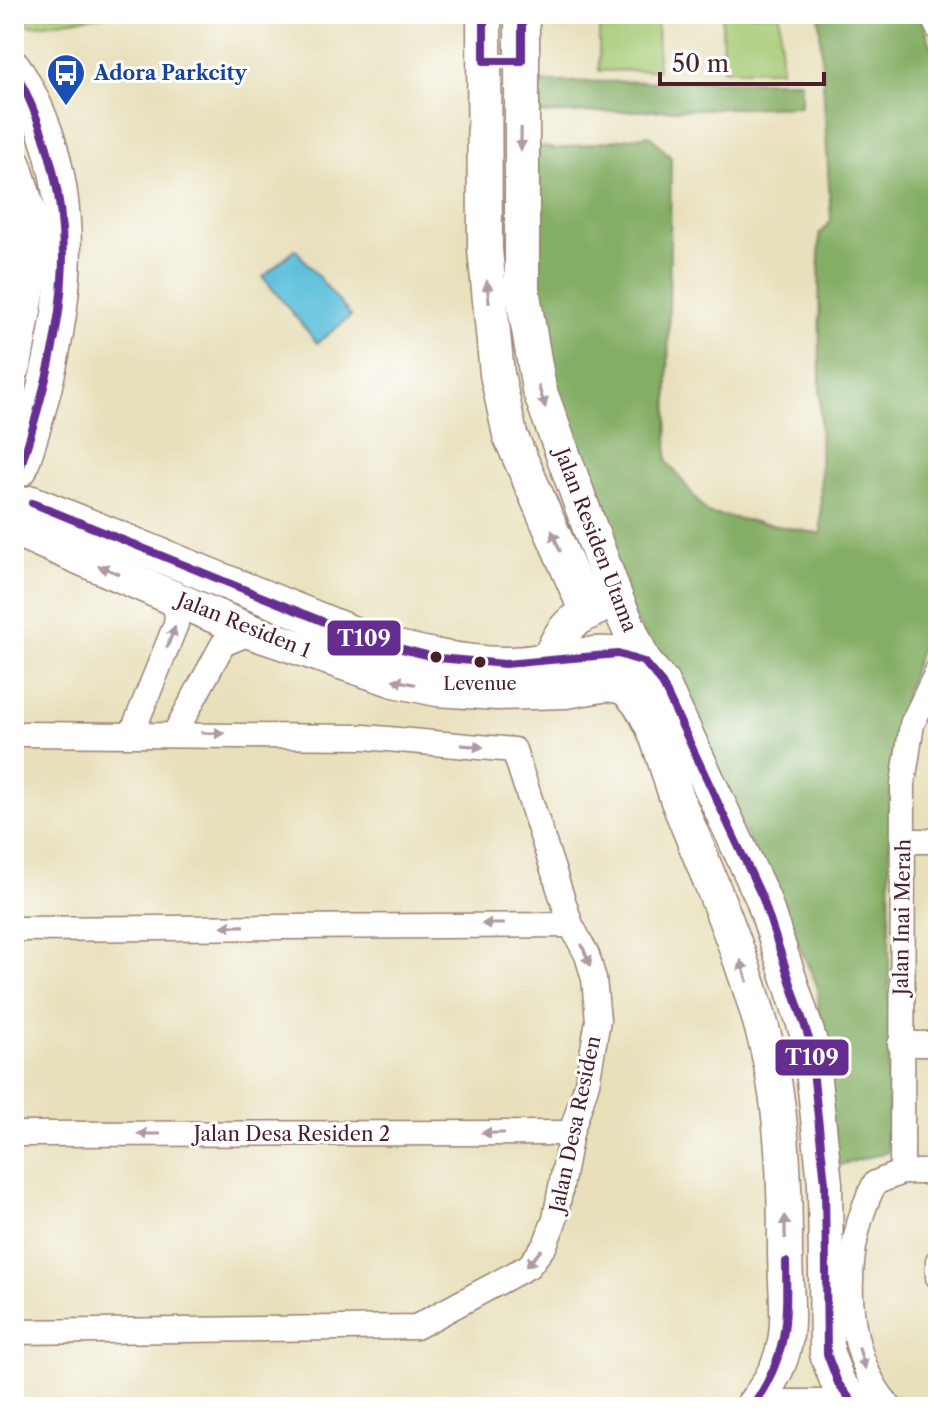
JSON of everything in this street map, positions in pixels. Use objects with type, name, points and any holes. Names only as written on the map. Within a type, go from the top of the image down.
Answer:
[{"type":"street","name":"Jalan Residen Utama","points":[[484,14],[485,249],[497,374],[510,435],[602,606],[634,674],[639,699],[737,948],[767,1049],[784,1175],[786,1339],[780,1366],[752,1407]]},
{"type":"street","name":"Jalan Residen Utama","points":[[522,14],[522,289],[539,389],[602,606]]},
{"type":"street","points":[[931,14],[938,28]]},
{"type":"street","points":[[14,68],[50,138],[59,171],[65,224],[62,293],[50,362],[17,467],[32,490],[20,520]]},
{"type":"street","points":[[14,165],[33,226],[30,277],[14,365]]},
{"type":"street","name":"Jalan Residen 1","points":[[20,520],[165,593],[252,632],[381,676],[437,689],[497,693],[557,677],[618,654],[634,674]]},
{"type":"street","name":"Jalan Residen 1","points":[[20,520],[371,641],[557,677]]},
{"type":"street","points":[[132,733],[176,624],[177,611],[165,593]]},
{"type":"street","points":[[602,606],[567,624],[558,636],[557,677],[608,704],[659,744]]},
{"type":"street","points":[[175,733],[223,644],[252,632]]},
{"type":"street","name":"Jalan Inai Merah","points":[[902,1172],[900,1044],[906,751],[919,704],[938,670]]},
{"type":"street","name":"Jalan Residen Utama","points":[[634,674],[662,683],[763,899],[810,1042],[825,1183],[827,1354],[838,1383],[856,1407]]},
{"type":"street","name":"Jalan Desa Residen","points":[[22,1332],[416,1327],[529,1266],[545,1245],[555,1219],[571,1133],[582,1107],[598,1020],[594,979],[571,925],[514,750],[364,737],[23,734]]},
{"type":"street","points":[[903,841],[938,841]]},
{"type":"street","points":[[21,929],[571,925]]},
{"type":"street","points":[[900,1044],[938,1044]]},
{"type":"street","name":"Jalan Desa Residen 2","points":[[20,1134],[571,1133]]},
{"type":"street","points":[[890,1407],[877,1392],[857,1342],[853,1261],[857,1226],[875,1183],[902,1172],[938,1172]]},
{"type":"street","points":[[938,1261],[938,1277]]},
{"type":"street","points":[[781,1407],[822,1407]]},
{"type":"green space","points":[[21,14],[115,14],[30,26]]},
{"type":"green space","points":[[599,14],[657,14],[658,70],[599,71]]},
{"type":"green space","points":[[722,14],[780,14],[781,70],[723,70]]},
{"type":"green space","points":[[819,14],[921,14],[938,69],[938,596],[906,692],[890,800],[888,1152],[829,1168],[817,985],[774,890],[624,597],[563,418],[534,302],[530,82],[801,81],[801,106],[534,114],[532,145],[556,149],[650,135],[671,158],[667,461],[707,513],[821,534],[819,235],[831,221]]},
{"type":"water","points":[[295,249],[351,316],[317,343],[263,277]]},
{"type":"transit line","name":"T109","points":[[484,14],[484,61],[522,61],[522,14]]},
{"type":"transit line","name":"T109","points":[[14,68],[38,121],[53,171],[61,219],[63,267],[59,315],[49,364],[20,469]]},
{"type":"transit line","name":"T109","points":[[32,503],[371,641],[438,658],[505,664],[618,654],[644,662],[662,683],[763,899],[810,1042],[825,1183],[827,1354],[838,1383],[856,1407]]},
{"type":"transit line","name":"T109","points":[[752,1407],[773,1371],[783,1338],[786,1262]]},
{"type":"place","name":"Adora Parkcity","points":[[66,107]]},
{"type":"place","name":"Levenue","points":[[480,662]]}]
